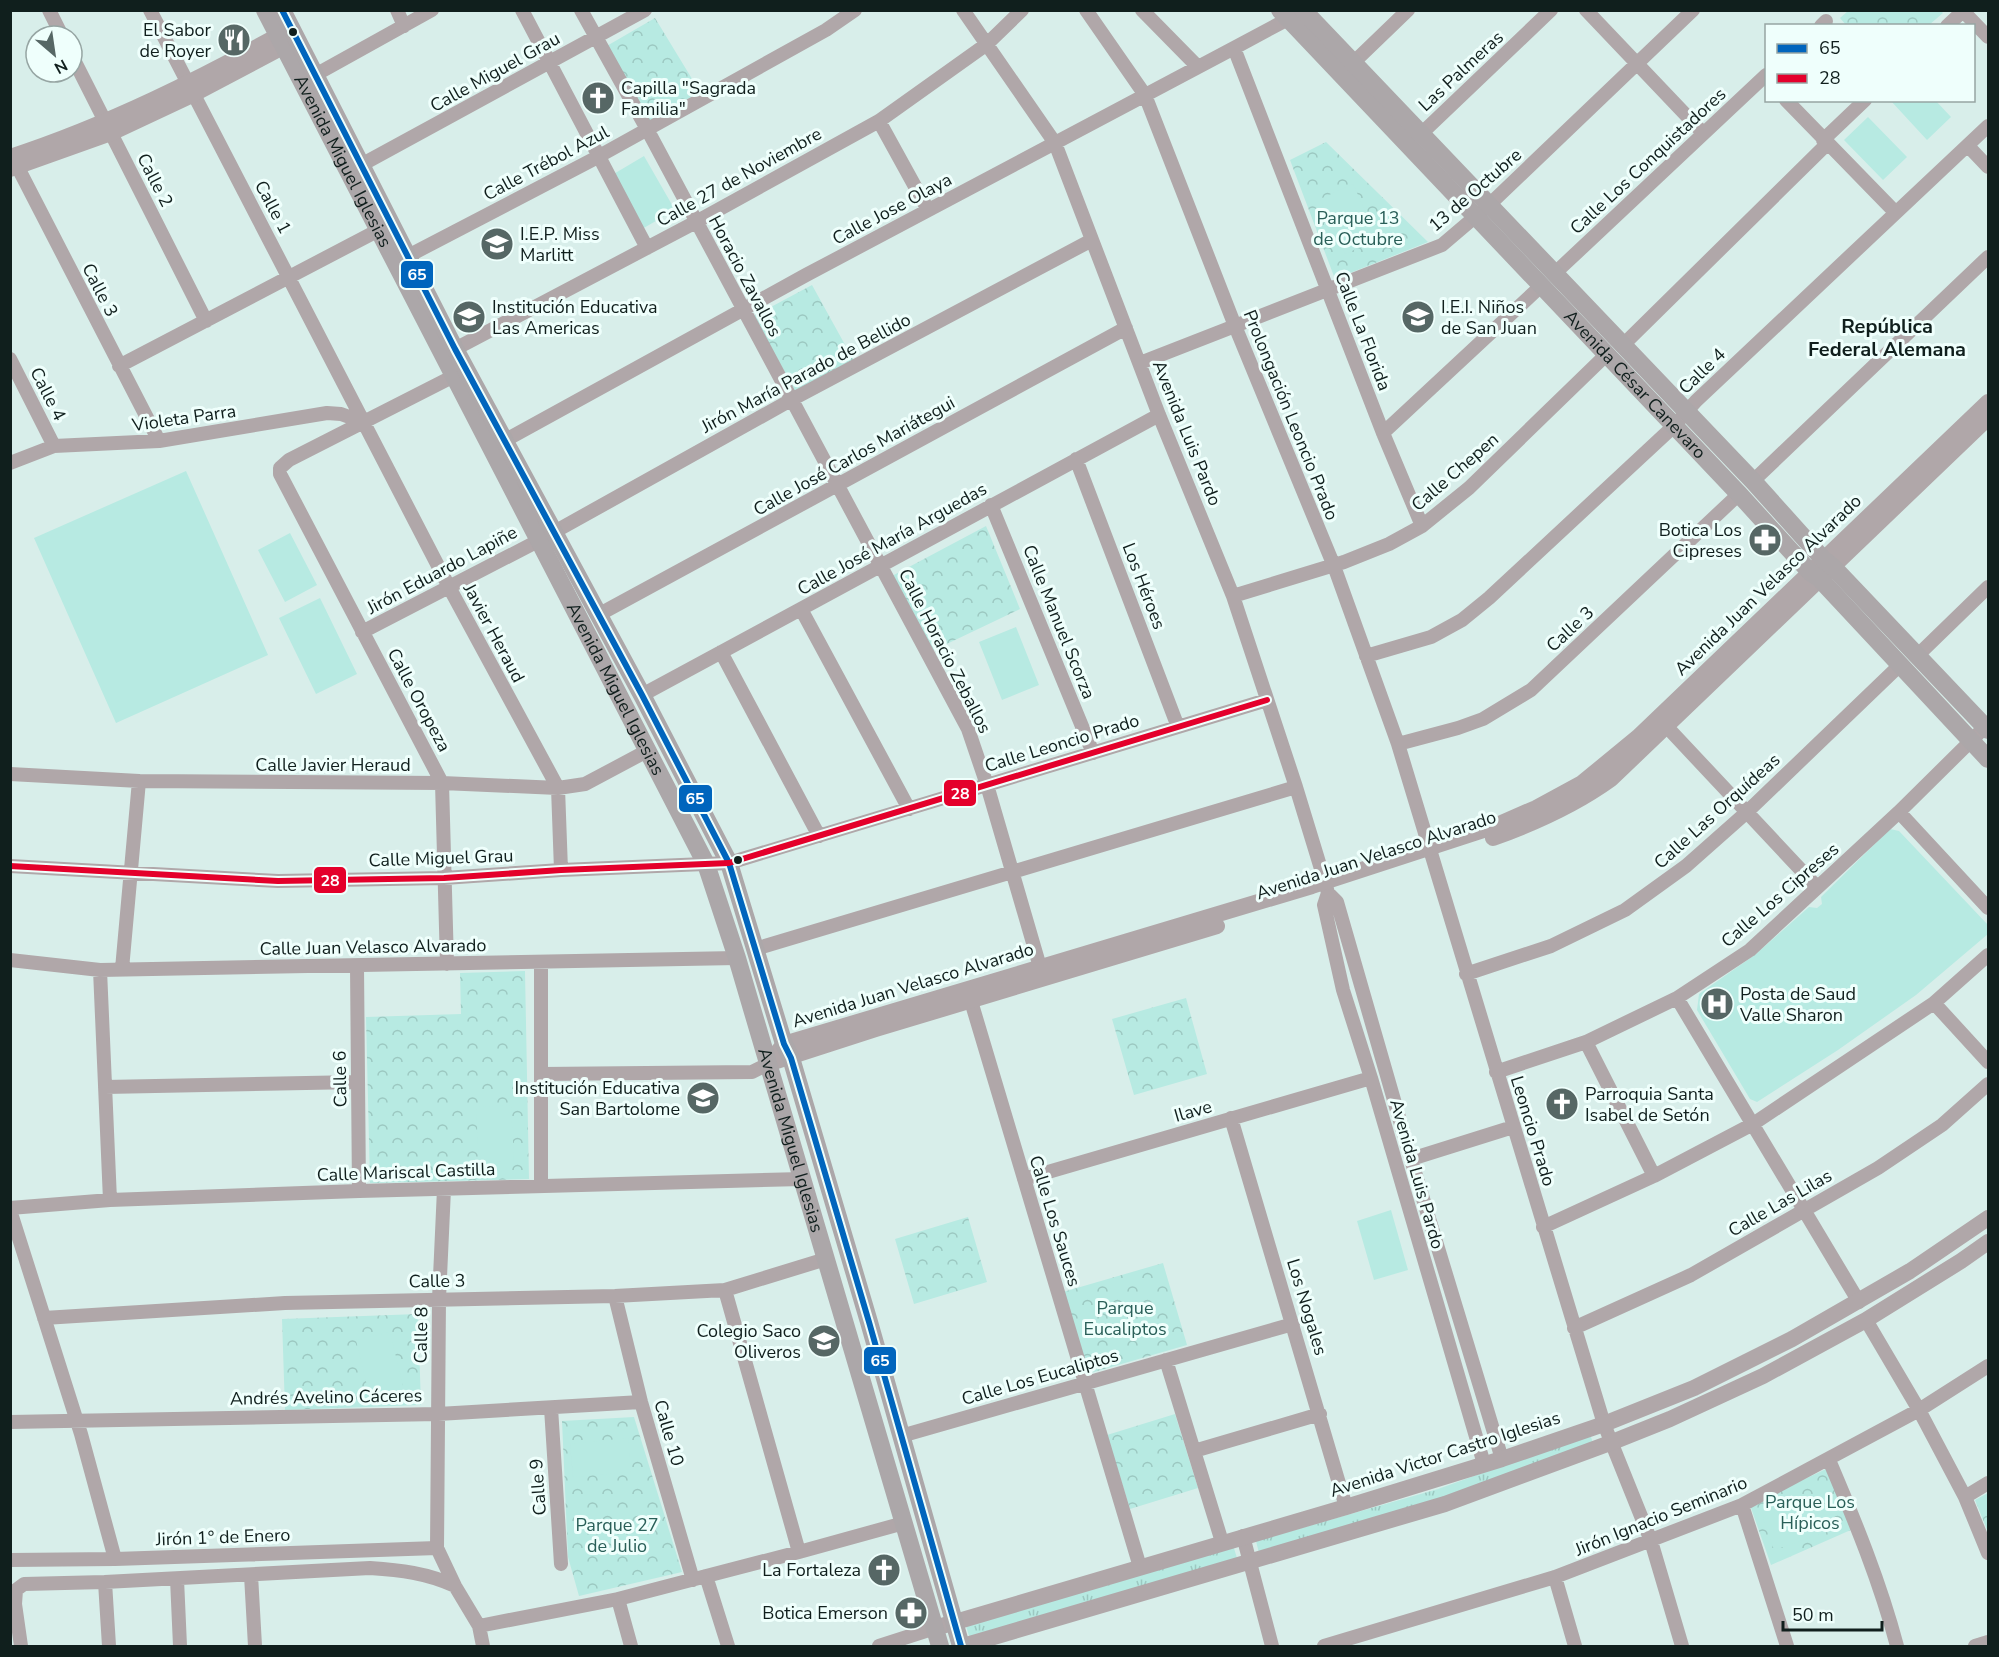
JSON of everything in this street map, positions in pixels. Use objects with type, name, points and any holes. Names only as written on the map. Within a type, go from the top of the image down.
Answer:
[{"type":"main road","name":"Avenida Miguel Iglesias","points":[[265,10],[315,75],[504,441],[647,751],[706,864],[737,958],[940,1647]]},
{"type":"main road","name":"Avenida Miguel Iglesias","points":[[282,10],[287,38],[377,231],[454,376],[546,536],[598,615],[729,863],[787,1051],[962,1647]]},
{"type":"main road","name":"Avenida César Canevaro","points":[[1292,13],[1353,63],[1422,133],[1482,211]]},
{"type":"main road","name":"Avenida César Canevaro","points":[[1292,13],[1548,280],[1622,346],[1753,482],[1900,664],[1989,759]]},
{"type":"main road","name":"Avenida César Canevaro","points":[[1548,280],[1606,355],[1738,494],[1918,655],[1987,727]]},
{"type":"street","points":[[49,10],[56,24]]},
{"type":"street","name":"Calle 1","points":[[150,10],[363,422]]},
{"type":"street","points":[[396,10],[404,26]]},
{"type":"street","points":[[315,75],[432,10]]},
{"type":"street","points":[[522,10],[597,157],[647,248]]},
{"type":"street","name":"Horacio Zavallos","points":[[581,10],[791,400]]},
{"type":"street","name":"Calle Miguel Grau","points":[[361,165],[645,10]]},
{"type":"street","name":"Calle Trébol Azul","points":[[408,256],[597,157],[826,30],[855,10]]},
{"type":"street","name":"Avenida Luis Pardo","points":[[963,10],[1055,142],[1159,415],[1233,596],[1296,787],[1326,887],[1337,902],[1411,1159],[1502,1459]]},
{"type":"street","name":"Calle 27 de Noviembre","points":[[455,349],[696,222],[879,121],[987,44],[1022,10]]},
{"type":"street","name":"Prolongación Leoncio Prado","points":[[1086,10],[1145,95],[1235,326],[1334,566],[1398,744],[1431,854]]},
{"type":"street","points":[[1142,10],[1198,67]]},
{"type":"street","points":[[1353,63],[1408,10]]},
{"type":"street","name":"Las Palmeras","points":[[1422,133],[1551,10]]},
{"type":"street","points":[[1586,10],[1703,133]]},
{"type":"street","name":"13 de Octubre","points":[[1140,363],[1442,245],[1482,211],[1693,10]]},
{"type":"street","points":[[1949,24],[1963,11],[1989,37]]},
{"type":"street","name":"Calle Jose Olaya","points":[[504,441],[742,309],[1234,48],[1292,13]]},
{"type":"street","points":[[12,161],[108,128],[190,89],[287,38]]},
{"type":"street","name":"Calle La Florida","points":[[1234,48],[1383,433],[1422,526]]},
{"type":"street","name":"Calle Los Conquistadores","points":[[1383,433],[1703,133],[1765,78]]},
{"type":"street","name":"Calle 2","points":[[84,80],[206,321]]},
{"type":"street","points":[[1788,102],[1895,212]]},
{"type":"street","points":[[1622,346],[1863,102]]},
{"type":"street","points":[[879,121],[928,210]]},
{"type":"street","name":"Calle 4","points":[[1366,656],[1431,637],[1462,620],[1489,598],[1674,426],[1686,411],[1895,212],[1989,126]]},
{"type":"street","points":[[1968,146],[1989,167]]},
{"type":"street","name":"Calle 3","points":[[12,161],[159,441]]},
{"type":"street","points":[[119,366],[377,231]]},
{"type":"street","name":"Jirón María Parado de Bellido","points":[[546,536],[791,400],[1092,240]]},
{"type":"street","points":[[1753,482],[1989,257]]},
{"type":"street","name":"Calle José Carlos Mariátegui","points":[[598,615],[1126,328]]},
{"type":"street","name":"Calle Chepen","points":[[1233,596],[1334,566],[1389,544],[1422,526],[1469,488],[1606,355]]},
{"type":"street","name":"Calle 4","points":[[10,359],[54,446]]},
{"type":"street","points":[[363,422],[454,376]]},
{"type":"street","name":"Calle Horacio Zeballos","points":[[791,400],[968,729],[987,785],[1040,967]]},
{"type":"street","name":"Avenida Juan Velasco Alvarado","points":[[969,995],[1531,824],[1593,792],[1611,779],[1666,727],[1989,402]]},
{"type":"street","name":"Violeta Parra","points":[[10,464],[54,446],[159,441],[327,413],[341,414],[363,422]]},
{"type":"street","name":"Calle José María Arguedas","points":[[642,695],[1159,415]]},
{"type":"street","name":"Avenida Juan Velasco Alvarado","points":[[1431,854],[1536,808],[1582,783],[1638,736],[1989,418]]},
{"type":"street","name":"Calle Oropeza","points":[[363,422],[284,463],[280,468],[280,474],[442,783],[447,964]]},
{"type":"street","name":"Javier Heraud","points":[[363,422],[448,587],[558,788],[561,870]]},
{"type":"street","name":"Los Héroes","points":[[1076,459],[1178,727]]},
{"type":"street","name":"Calle 3","points":[[1398,744],[1483,719],[1531,690],[1738,494]]},
{"type":"street","name":"Calle Manuel Scorza","points":[[991,505],[1093,753]]},
{"type":"street","name":"Jirón Eduardo Lapiñe","points":[[362,632],[546,536]]},
{"type":"street","points":[[1918,655],[1989,587]]},
{"type":"street","points":[[801,609],[909,809]]},
{"type":"street","points":[[721,652],[819,836]]},
{"type":"street","name":"Calle Las Orquídeas","points":[[1466,974],[1551,945],[1625,910],[1686,866],[1746,812],[1900,664]]},
{"type":"street","name":"Calle Leoncio Prado","points":[[729,863],[1267,700]]},
{"type":"street","points":[[1666,727],[1817,887]]},
{"type":"street","name":"Calle Los Cipreses","points":[[1496,1072],[1586,1042],[1677,998],[1750,950],[1987,727]]},
{"type":"street","name":"Calle Javier Heraud","points":[[10,774],[139,782],[442,783],[558,788],[585,784],[647,751]]},
{"type":"street","points":[[122,969],[139,782]]},
{"type":"street","points":[[755,949],[1296,787]]},
{"type":"street","points":[[1899,812],[1989,908]]},
{"type":"street","name":"Leoncio Prado","points":[[1431,854],[1610,1443],[1651,1541],[1682,1647]]},
{"type":"street","name":"Calle Miguel Grau","points":[[10,866],[278,881],[444,878],[561,870],[729,863]]},
{"type":"street","name":"Avenida Luis Pardo","points":[[1326,887],[1324,905],[1343,990],[1484,1464]]},
{"type":"street","name":"Avenida Juan Velasco Alvarado","points":[[768,1064],[787,1051],[876,1029],[1040,967],[1326,887]]},
{"type":"street","points":[[1543,1227],[1654,1176],[1753,1124],[1934,1002],[1989,955]]},
{"type":"street","name":"Calle Juan Velasco Alvarado","points":[[10,960],[100,970],[737,958]]},
{"type":"street","points":[[541,963],[541,1185]]},
{"type":"street","name":"Calle 6","points":[[357,966],[359,1191]]},
{"type":"street","points":[[100,970],[110,1200]]},
{"type":"street","name":"Calle Los Sauces","points":[[969,995],[1140,1567]]},
{"type":"street","points":[[1677,998],[1859,1302]]},
{"type":"street","points":[[1934,1002],[1989,1062]]},
{"type":"street","points":[[1586,1042],[1654,1176]]},
{"type":"street","points":[[542,1074],[752,1072],[768,1064]]},
{"type":"street","name":"Ilave","points":[[1024,1179],[1371,1078]]},
{"type":"street","points":[[105,1087],[358,1082]]},
{"type":"street","name":"Calle Las Lilas","points":[[1574,1328],[1691,1275],[1878,1168],[1942,1125],[1989,1084]]},
{"type":"street","name":"Los Nogales","points":[[1231,1118],[1346,1507]]},
{"type":"street","points":[[1411,1159],[1513,1127]]},
{"type":"street","name":"Calle Mariscal Castilla","points":[[10,1209],[110,1200],[541,1185],[802,1179]]},
{"type":"street","name":"Calle 8","points":[[444,1188],[439,1299],[437,1548],[455,1586],[479,1626]]},
{"type":"street","points":[[10,1209],[76,1420],[115,1559]]},
{"type":"street","name":"Avenida Victor Castro Iglesias","points":[[879,1647],[935,1628],[1346,1507],[1502,1459],[1604,1424],[1694,1388],[1792,1339],[1910,1271],[1989,1218]]},
{"type":"street","points":[[962,1647],[1444,1504],[1610,1443],[1670,1419],[1763,1376],[1866,1320],[1989,1242]]},
{"type":"street","name":"Calle 3","points":[[44,1318],[285,1303],[615,1296],[725,1290],[826,1259]]},
{"type":"street","points":[[725,1290],[799,1552]]},
{"type":"street","name":"Calle 10","points":[[615,1296],[641,1402],[699,1578],[728,1647]]},
{"type":"street","points":[[1866,1320],[1919,1410],[1965,1497],[1989,1553]]},
{"type":"street","name":"Calle Los Eucaliptos","points":[[901,1436],[1293,1324]]},
{"type":"street","points":[[1166,1360],[1222,1542]]},
{"type":"street","name":"Jirón Ignacio Seminario","points":[[1324,1647],[1555,1577],[1742,1504],[1919,1410],[1989,1366]]},
{"type":"street","name":"Andrés Avelino Cáceres","points":[[10,1422],[438,1414],[641,1402]]},
{"type":"street","name":"Calle 9","points":[[551,1408],[561,1564]]},
{"type":"street","points":[[1194,1451],[1320,1414]]},
{"type":"street","points":[[1828,1460],[1868,1555],[1897,1647]]},
{"type":"street","points":[[1965,1497],[1989,1483]]},
{"type":"street","points":[[1742,1504],[1787,1647]]},
{"type":"street","points":[[483,1647],[479,1626],[618,1599],[904,1523]]},
{"type":"street","points":[[1243,1536],[1272,1647]]},
{"type":"street","name":"Jirón 1° de Enero","points":[[10,1560],[115,1559],[437,1548]]},
{"type":"street","points":[[21,1647],[13,1602],[16,1590],[24,1584],[177,1579],[370,1568],[426,1575],[455,1586]]},
{"type":"street","points":[[251,1575],[255,1647]]},
{"type":"street","points":[[1555,1577],[1575,1647]]},
{"type":"street","points":[[177,1579],[180,1647]]},
{"type":"street","points":[[105,1582],[109,1647]]},
{"type":"street","points":[[618,1599],[631,1647]]},
{"type":"street","points":[[1976,1647],[1989,1642]]},
{"type":"green space","points":[[1848,11],[1941,11],[1943,13],[1930,24],[1845,24],[1840,18]]},
{"type":"green space","points":[[655,18],[700,92],[648,121],[605,47]]},
{"type":"green space","points":[[1892,102],[1937,102],[1951,117],[1927,140]]},
{"type":"green space","points":[[1868,117],[1907,157],[1883,180],[1844,140]]},
{"type":"green space","name":"Parque 13 de Octubre","points":[[1326,142],[1428,242],[1335,279],[1290,160]]},
{"type":"green space","points":[[644,156],[675,210],[642,229],[612,175]]},
{"type":"green space","points":[[1353,184],[1378,239],[1345,254],[1320,199]]},
{"type":"green space","points":[[812,285],[854,361],[796,393],[754,316]]},
{"type":"green space","points":[[186,471],[268,655],[116,723],[34,538]]},
{"type":"green space","points":[[986,526],[1020,609],[932,651],[892,576]]},
{"type":"green space","points":[[290,533],[317,585],[285,602],[258,550]]},
{"type":"green space","points":[[320,598],[357,674],[316,694],[279,618]]},
{"type":"green space","points":[[1016,627],[1039,685],[1002,700],[979,642]]},
{"type":"green space","points":[[1890,829],[1899,831],[1988,925],[1988,934],[1916,995],[1838,1050],[1757,1102],[1750,1099],[1697,1010],[1699,994],[1756,954],[1809,907],[1817,908],[1822,904],[1821,897]]},
{"type":"green space","points":[[525,971],[529,1179],[370,1183],[366,1017],[461,1014],[460,973]]},
{"type":"green space","points":[[1186,998],[1207,1074],[1134,1095],[1112,1019]]},
{"type":"green space","points":[[511,1105],[514,1160],[479,1163],[476,1107]]},
{"type":"green space","points":[[1391,1210],[1408,1270],[1374,1280],[1357,1221]]},
{"type":"green space","points":[[968,1217],[987,1282],[914,1304],[895,1239]]},
{"type":"green space","name":"Parque Eucaliptos","points":[[1163,1263],[1187,1345],[1087,1374],[1063,1292]]},
{"type":"green space","points":[[418,1314],[421,1405],[285,1410],[282,1319]]},
{"type":"green space","points":[[390,1332],[404,1390],[370,1398],[356,1340]]},
{"type":"green space","points":[[1175,1414],[1198,1488],[1130,1509],[1107,1435]]},
{"type":"green space","name":"Parque 27 de Julio","points":[[634,1417],[682,1572],[579,1596],[568,1557],[562,1421]]},
{"type":"green space","points":[[1590,1434],[1594,1446],[1437,1500],[1259,1553],[1256,1541],[1438,1489]]},
{"type":"green space","points":[[628,1438],[631,1472],[573,1477],[570,1444]]},
{"type":"green space","name":"Parque Los Hípicos","points":[[1828,1468],[1853,1529],[1771,1565],[1750,1505]]},
{"type":"green space","points":[[1988,1493],[1988,1532],[1975,1500]]},
{"type":"green space","points":[[1818,1497],[1830,1531],[1774,1550],[1763,1517]]},
{"type":"green space","points":[[1233,1545],[1237,1558],[970,1639],[966,1626]]},
{"type":"transit line","name":"65","points":[[282,10],[455,349],[642,695],[729,863],[784,1044],[791,1058],[961,1646]]},
{"type":"transit line","name":"28","points":[[10,866],[278,881],[444,878],[561,870],[729,863],[1267,700]]},
{"type":"place","name":"El Sabor de Royer","points":[[234,40]]},
{"type":"place","name":"Capilla \"Sagrada Familia\"","points":[[598,98]]},
{"type":"place","name":"I.E.P. Miss Marlitt","points":[[497,244]]},
{"type":"place","name":"Institución Educativa Las Americas","points":[[469,317]]},
{"type":"place","name":"I.E.I. Niños de San Juan","points":[[1418,317]]},
{"type":"place","name":"Botica Los Cipreses","points":[[1765,540]]},
{"type":"place","name":"Posta de Saud Valle Sharon","points":[[1717,1004]]},
{"type":"place","name":"Institución Educativa San Bartolome","points":[[703,1098]]},
{"type":"place","name":"Parroquia Santa Isabel de Setón","points":[[1562,1104]]},
{"type":"place","name":"Colegio Saco Oliveros","points":[[824,1341]]},
{"type":"place","name":"La Fortaleza","points":[[884,1570]]},
{"type":"place","name":"Botica Emerson","points":[[911,1613]]},
{"type":"district","name":"República Federal Alemana","points":[[1887,338]]}]
